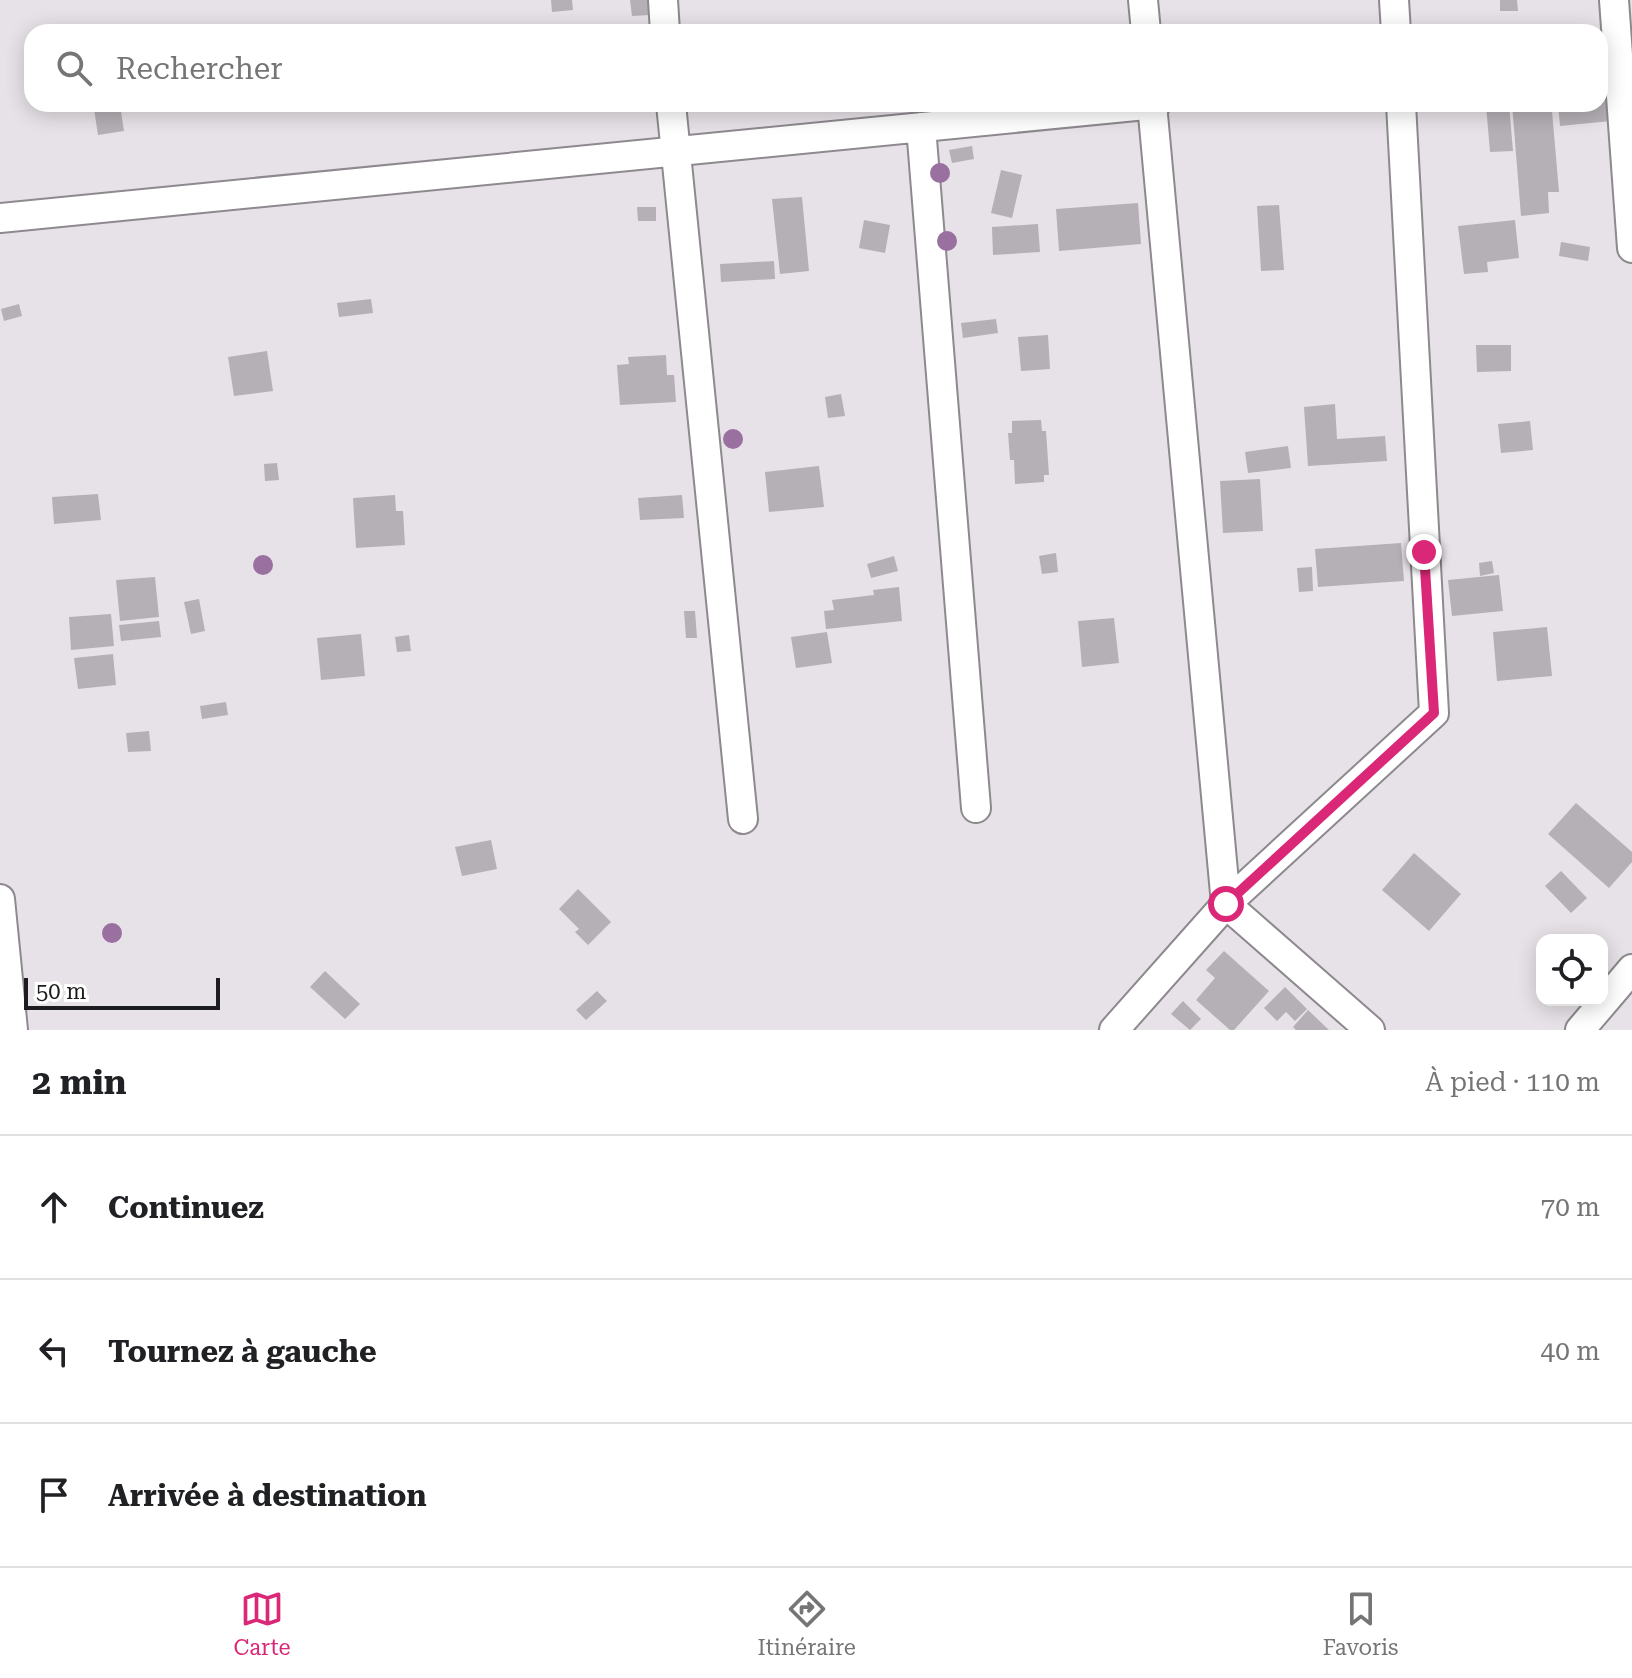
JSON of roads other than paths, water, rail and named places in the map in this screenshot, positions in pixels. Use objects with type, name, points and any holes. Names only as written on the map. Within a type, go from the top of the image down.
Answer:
[{"type":"street","points":[[663,0],[664,24]]},
{"type":"street","points":[[1143,0],[1145,24]]},
{"type":"street","points":[[1394,0],[1396,24]]},
{"type":"street","points":[[1614,0],[1632,248]]},
{"type":"street","points":[[672,112],[743,819]]},
{"type":"street","points":[[0,218],[1072,112]]},
{"type":"street","points":[[1154,112],[1226,904],[1370,1030]]},
{"type":"street","points":[[1114,1030],[1226,904],[1434,713],[1401,112]]},
{"type":"street","points":[[921,127],[976,808]]},
{"type":"street","points":[[0,899],[13,1030]]},
{"type":"street","points":[[1580,1030],[1632,969]]}]
